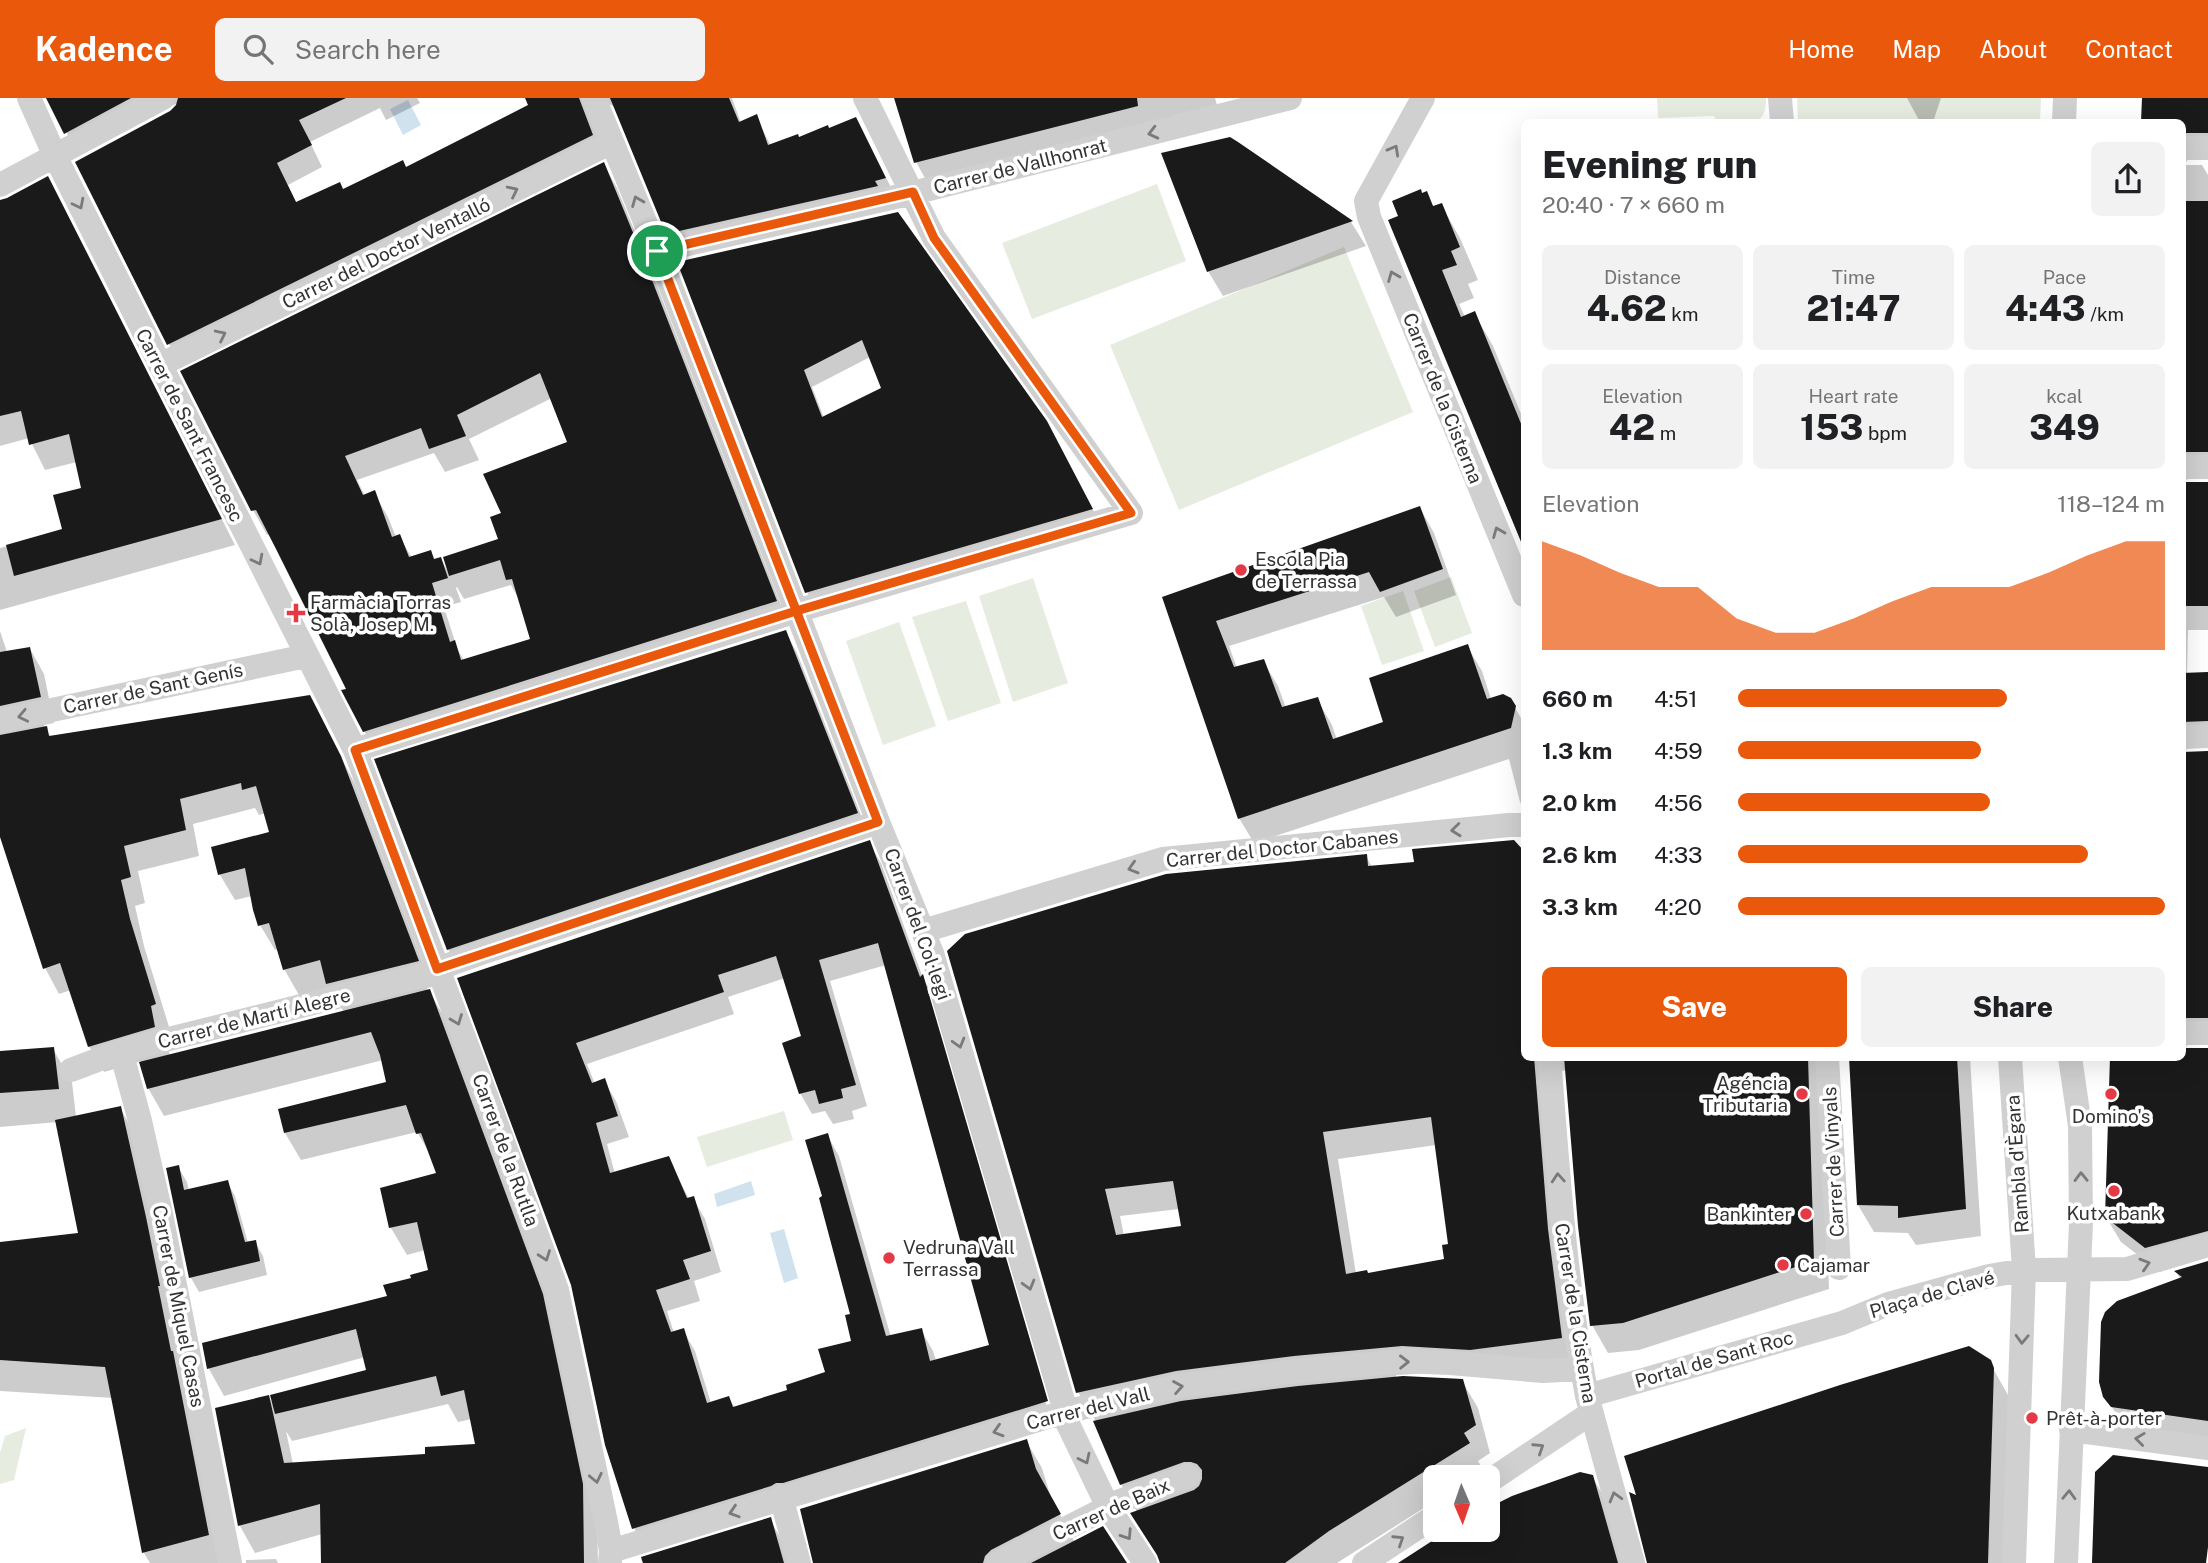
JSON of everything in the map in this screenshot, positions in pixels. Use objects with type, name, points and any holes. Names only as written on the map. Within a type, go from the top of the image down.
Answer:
[{"type":"street","name":"Carrer de Sant Francesc","points":[[29,98],[55,156],[355,750]]},
{"type":"street","points":[[0,185],[163,98]]},
{"type":"street","name":"Carrer del Col·legi","points":[[594,98],[657,251],[932,953],[1062,1397],[1064,1412],[1108,1507],[1145,1563]]},
{"type":"street","points":[[355,750],[796,611],[1131,513],[934,238],[865,98]]},
{"type":"street","name":"Carrer de Vallhonrat","points":[[657,251],[913,192],[1290,98]]},
{"type":"street","name":"Carrer de la Cisterna","points":[[1423,98],[1366,201],[1369,218],[1521,588]]},
{"type":"street","points":[[1780,98],[1782,119]]},
{"type":"street","points":[[2064,119],[2065,98]]},
{"type":"street","name":"Carrer del Doctor Ventalló","points":[[160,365],[612,142]]},
{"type":"street","points":[[2186,148],[2208,148]]},
{"type":"street","points":[[2186,467],[2208,467]]},
{"type":"street","name":"Carrer de Sant Genís","points":[[0,721],[306,656]]},
{"type":"street","points":[[2186,737],[2208,736]]},
{"type":"street","name":"Carrer de la Rutlla","points":[[355,750],[557,1290],[611,1557]]},
{"type":"street","name":"Carrer de Martí Alegre","points":[[71,1070],[121,1051],[433,973],[437,969],[877,818]]},
{"type":"street","name":"Carrer del Doctor Cabanes","points":[[923,931],[1163,859],[1521,825]]},
{"type":"street","points":[[2186,1033],[2208,1033]]},
{"type":"street","name":"Carrer de Miquel Casas","points":[[121,1051],[158,1200],[230,1563]]},
{"type":"street","name":"Carrer de la Cisterna","points":[[1549,1061],[1563,1246],[1581,1369],[1633,1563]]},
{"type":"street","name":"Carrer de Vinyals","points":[[1827,1061],[1839,1268]]},
{"type":"street","name":"Rambla d'Ègara","points":[[2010,1061],[2024,1270],[2014,1563]]},
{"type":"street","points":[[2066,1563],[2080,1270],[2080,1126],[2071,1061]]},
{"type":"street","points":[[2024,1270],[2127,1269],[2208,1245]]},
{"type":"street","name":"Plaça de Clavé","points":[[1842,1323],[1926,1293],[1989,1276],[2024,1270]]},
{"type":"street","name":"Portal de Sant Roc","points":[[1500,1473],[1589,1405],[1842,1323]]},
{"type":"street","name":"Carrer del Vall","points":[[611,1557],[781,1497],[1064,1412],[1178,1386],[1403,1361],[1543,1371],[1581,1369]]},
{"type":"street","points":[[2071,1430],[2208,1448]]},
{"type":"street","name":"Carrer de Baix","points":[[998,1563],[1108,1507],[1188,1476]]},
{"type":"street","points":[[781,1497],[799,1563]]},
{"type":"street","points":[[1364,1563],[1423,1524]]},
{"type":"shaded area","points":[[1657,98],[1766,98],[1765,109],[1759,119],[1716,119],[1713,116],[1658,118]]},
{"type":"shaded area","points":[[1797,98],[2041,98],[2040,119],[1798,119]]},
{"type":"shaded area","points":[[1157,184],[1186,261],[1032,319],[1002,243]]},
{"type":"shaded area","points":[[1344,247],[1413,412],[1179,510],[1110,345]]},
{"type":"shaded area","points":[[1451,577],[1472,633],[1435,647],[1414,591]]},
{"type":"shaded area","points":[[1033,578],[1068,683],[1013,702],[979,596]]},
{"type":"shaded area","points":[[1403,591],[1424,651],[1382,665],[1361,606]]},
{"type":"shaded area","points":[[966,601],[1001,703],[948,721],[912,617]]},
{"type":"shaded area","points":[[899,622],[936,726],[883,745],[846,641]]},
{"type":"shaded area","points":[[784,1111],[793,1140],[707,1167],[697,1137]]},
{"type":"shaded area","points":[[26,1428],[14,1480],[0,1484],[0,1453],[5,1436]]},
{"type":"water","points":[[408,100],[421,125],[403,135],[390,109]]},
{"type":"water","points":[[751,1181],[755,1195],[717,1207],[714,1194]]},
{"type":"water","points":[[784,1229],[798,1278],[784,1283],[770,1233]]},
{"type":"building","points":[[46,98],[131,98],[64,134]]},
{"type":"building","points":[[178,98],[346,98],[299,120],[312,145],[277,163],[296,202],[340,182],[343,189],[403,160],[406,167],[528,105],[525,98],[579,98],[593,135],[167,345],[75,162],[170,111]]},
{"type":"building","points":[[610,98],[729,98],[739,122],[757,114],[768,145],[798,134],[799,137],[828,125],[829,128],[856,117],[886,178],[875,181],[878,186],[666,234]]},
{"type":"building","points":[[894,98],[1137,98],[1138,106],[914,163]]},
{"type":"building","points":[[2142,98],[2208,98],[2208,133],[2186,133],[2186,119],[2141,119]]},
{"type":"building","points":[[1230,137],[1353,221],[1207,272],[1161,153]]},
{"type":"building","points":[[604,162],[777,601],[363,732],[341,690],[346,689],[275,547],[256,510],[251,511],[180,371]],"holes":[[[540,373],[567,442],[483,474],[501,513],[490,517],[498,539],[443,557],[449,576],[500,560],[506,580],[512,579],[530,639],[461,660],[455,640],[450,642],[432,583],[448,578],[441,557],[434,559],[431,550],[409,557],[400,534],[392,537],[375,490],[363,495],[345,456],[421,428],[429,449],[466,436],[457,415]]]},
{"type":"building","points":[[48,176],[222,519],[14,576],[6,545],[62,529],[53,495],[81,488],[69,434],[29,445],[21,411],[0,416],[0,200]]},
{"type":"building","points":[[1421,189],[1422,193],[1427,191],[1433,206],[1442,203],[1460,247],[1451,251],[1457,265],[1442,270],[1461,317],[1475,311],[1521,424],[1521,542],[1388,220],[1398,216],[1392,201]]},
{"type":"building","points":[[2186,201],[2208,201],[2208,452],[2186,452]]},
{"type":"building","points":[[898,212],[1047,421],[1093,509],[805,593],[677,262]],"holes":[[[862,340],[881,388],[822,417],[804,370]]]},
{"type":"building","points":[[2186,482],[2208,482],[2208,606],[2186,606]]},
{"type":"building","points":[[1420,506],[1443,569],[1380,592],[1369,572],[1216,621],[1234,667],[1264,659],[1282,707],[1318,697],[1333,739],[1383,722],[1369,678],[1468,644],[1487,699],[1503,694],[1511,698],[1516,706],[1511,728],[1238,819],[1162,597]]},
{"type":"building","points":[[786,630],[858,813],[447,950],[374,759]]},
{"type":"building","points":[[30,647],[41,697],[0,706],[0,652]]},
{"type":"building","points":[[2208,672],[2208,721],[2186,722],[2186,673]]},
{"type":"building","points":[[310,695],[341,756],[419,961],[326,984],[320,960],[283,970],[269,923],[258,926],[245,868],[218,875],[211,847],[269,832],[256,786],[242,790],[241,783],[180,799],[186,830],[124,846],[131,877],[121,880],[156,1004],[151,1006],[155,1027],[88,1047],[60,963],[43,969],[0,837],[0,735],[47,726],[49,736]]},
{"type":"building","points":[[2208,751],[2208,1018],[2186,1018],[2186,752]]},
{"type":"building","points":[[870,840],[920,977],[923,974],[1048,1401],[632,1529],[605,1445],[571,1285],[457,978]],"holes":[[[878,943],[989,1345],[930,1361],[922,1328],[886,1336],[828,1133],[805,1140],[822,1196],[819,1198],[850,1314],[845,1315],[851,1341],[818,1349],[825,1372],[786,1385],[787,1390],[733,1407],[729,1396],[707,1403],[684,1328],[671,1332],[656,1290],[690,1279],[683,1260],[711,1251],[694,1196],[687,1198],[669,1156],[610,1173],[596,1123],[618,1116],[605,1078],[592,1083],[576,1043],[724,992],[718,975],[776,956],[801,1036],[782,1043],[799,1094],[815,1090],[819,1104],[843,1098],[841,1089],[856,1085],[819,960]]]},
{"type":"building","points":[[1514,840],[1521,848],[1521,1061],[1534,1061],[1548,1229],[1562,1338],[1470,1350],[1402,1346],[1294,1356],[1176,1371],[1076,1393],[947,951],[965,934],[1166,874],[1367,854],[1368,866],[1414,862],[1412,849]],"holes":[[[1431,1117],[1448,1244],[1442,1245],[1444,1259],[1368,1273],[1367,1270],[1346,1274],[1323,1132]],[[1173,1181],[1181,1226],[1116,1235],[1105,1189]]]},
{"type":"building","points":[[430,989],[543,1294],[583,1484],[584,1563],[321,1563],[320,1504],[238,1526],[215,1408],[269,1395],[284,1463],[425,1454],[425,1447],[475,1444],[464,1390],[441,1396],[436,1376],[275,1414],[270,1395],[366,1370],[356,1329],[207,1369],[202,1343],[387,1296],[383,1285],[411,1278],[410,1275],[428,1270],[417,1222],[389,1228],[380,1188],[436,1173],[421,1133],[416,1134],[406,1105],[284,1133],[278,1109],[386,1082],[371,1032],[147,1089],[139,1062]]},
{"type":"building","points":[[54,1047],[59,1089],[0,1093],[0,1051]]},
{"type":"building","points":[[2186,1048],[2208,1048],[2208,1231],[2145,1248],[2105,1217],[2110,1061],[2186,1061]]},
{"type":"building","points":[[1564,1061],[1808,1061],[1814,1261],[1623,1323],[1590,1326],[1578,1226]]},
{"type":"building","points":[[1849,1061],[1957,1061],[1966,1209],[1898,1218],[1898,1206],[1857,1205]]},
{"type":"building","points":[[121,1106],[146,1217],[209,1535],[142,1553],[105,1367],[0,1360],[0,1242],[78,1233],[55,1120]]},
{"type":"building","points":[[179,1165],[184,1190],[228,1180],[245,1242],[256,1240],[260,1261],[189,1278],[166,1168]]},
{"type":"building","points":[[2208,1261],[2208,1421],[2111,1407],[2103,1397],[2099,1382],[2101,1322],[2105,1312],[2117,1301],[2182,1277],[2174,1271]]},
{"type":"building","points":[[1969,1346],[1991,1360],[1994,1368],[1988,1563],[1647,1563],[1629,1492],[1636,1495],[1624,1456]]},
{"type":"building","points":[[1403,1376],[1463,1379],[1476,1425],[1464,1433],[1470,1443],[1435,1465],[1423,1465],[1423,1472],[1329,1531],[1285,1563],[1160,1563],[1130,1513],[1194,1490],[1202,1479],[1202,1470],[1197,1464],[1184,1462],[1120,1485],[1093,1421],[1181,1401]]},
{"type":"building","points":[[1027,1439],[1036,1469],[1061,1514],[991,1550],[983,1563],[813,1563],[800,1509]]},
{"type":"building","points":[[2113,1455],[2208,1467],[2206,1563],[2092,1563],[2095,1472]]},
{"type":"building","points":[[1580,1472],[1593,1475],[1618,1563],[1398,1563],[1430,1542],[1500,1542],[1500,1502]]},
{"type":"building","points":[[771,1517],[784,1563],[643,1563],[641,1557]]},
{"type":"building","points":[[1103,1526],[1127,1563],[1031,1563]]},
{"type":"place","name":"Escola Pia de Terrassa","points":[[1241,570]]},
{"type":"place","name":"Farmàcia Torras Solà, Josep M.","points":[[296,613]]},
{"type":"place","name":"Agéncia Tributaria","points":[[1802,1094]]},
{"type":"place","name":"Domino's","points":[[2111,1094]]},
{"type":"place","name":"Kutxabank","points":[[2114,1191]]},
{"type":"place","name":"Bankinter","points":[[1806,1214]]},
{"type":"place","name":"Vedruna Vall Terrassa","points":[[889,1258]]},
{"type":"place","name":"Cajamar","points":[[1783,1265]]},
{"type":"place","name":"Prêt-à-porter","points":[[2032,1418]]},
{"type":"route","points":[[657,251],[796,611],[878,822],[484,951],[437,969],[355,750],[796,611],[1131,513],[934,238],[913,192],[657,251]]}]
